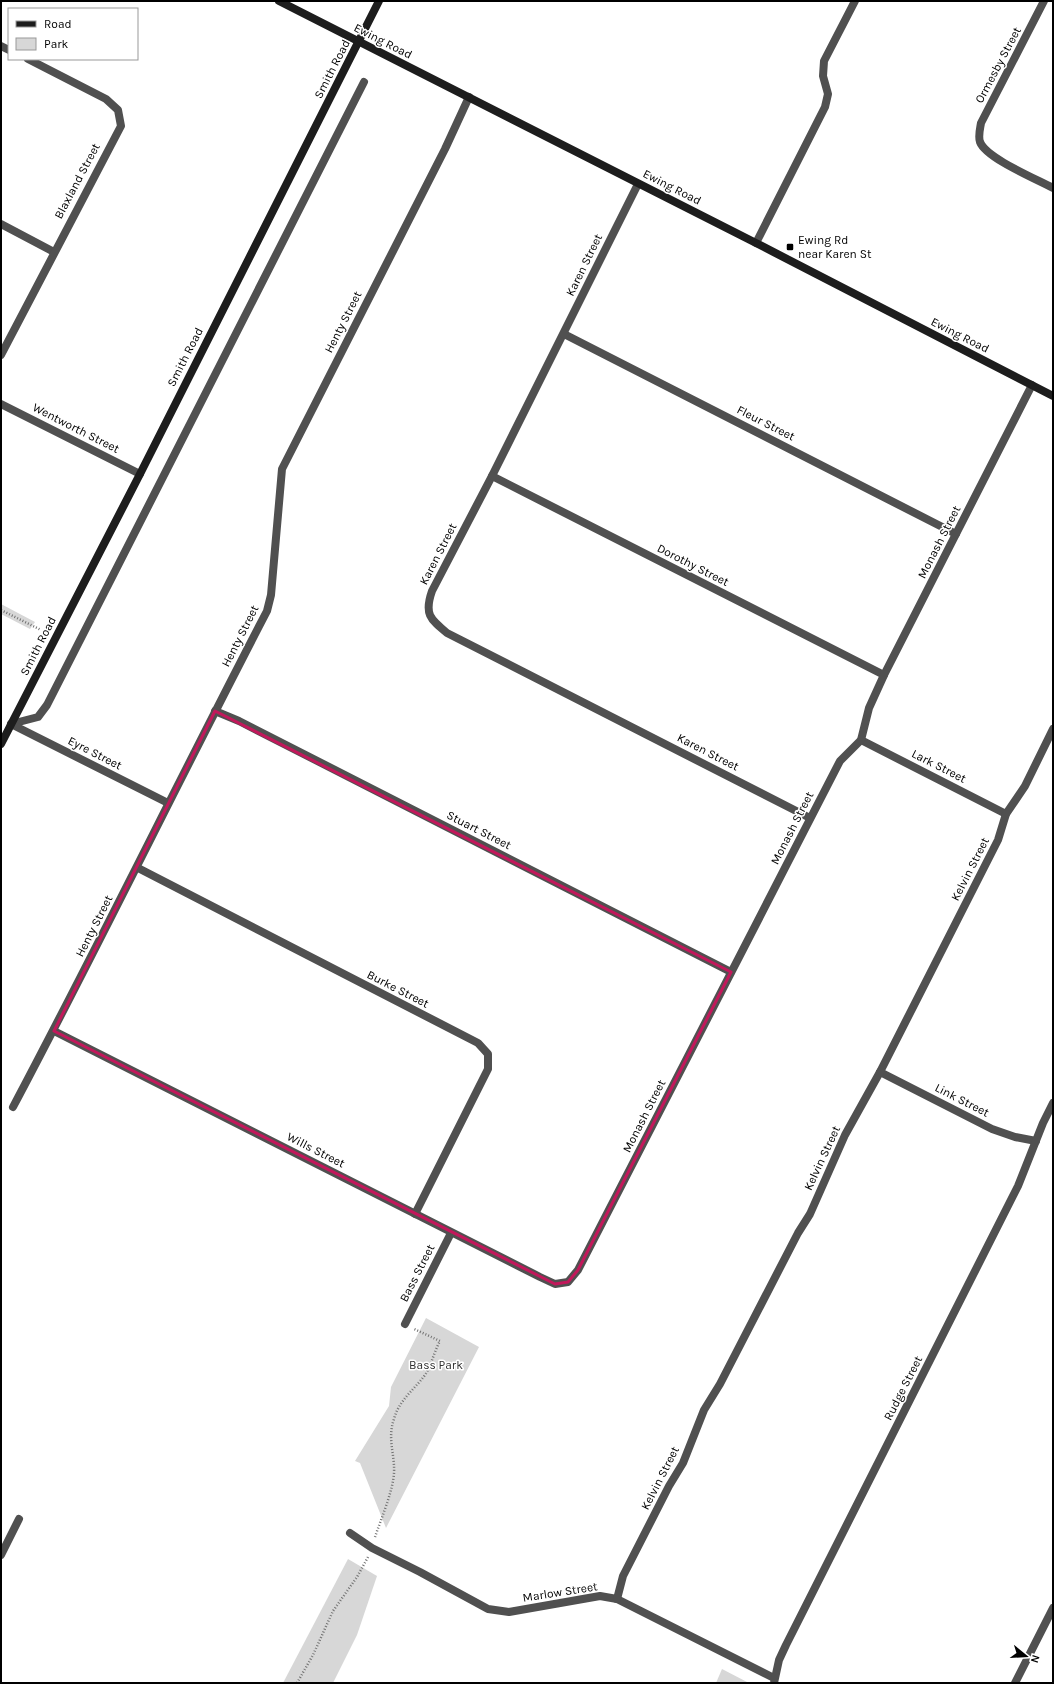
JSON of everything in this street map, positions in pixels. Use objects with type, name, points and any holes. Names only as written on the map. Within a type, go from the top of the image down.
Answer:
[{"type":"main road","name":"Ewing Road","points":[[279,1],[756,243],[1053,396]]},
{"type":"main road","name":"Smith Road","points":[[1,744],[140,474],[379,1]]},
{"type":"street","points":[[756,243],[825,107],[828,94],[823,76],[824,62],[855,1]]},
{"type":"street","name":"Ormesby Street","points":[[1044,1],[981,123],[980,141],[988,154],[1053,188]]},
{"type":"street","name":"Blaxland Street","points":[[1,355],[121,126],[118,110],[106,99],[30,60]]},
{"type":"street","points":[[11,724],[38,717],[47,704],[364,82]]},
{"type":"street","name":"Henty Street","points":[[14,1107],[138,868],[168,804],[267,612],[271,595],[282,469],[445,149],[469,97]]},
{"type":"street","name":"Karen Street","points":[[638,184],[564,334],[432,591],[428,603],[432,620],[447,633],[810,818]]},
{"type":"street","points":[[1,224],[54,252]]},
{"type":"street","name":"Fleur Street","points":[[564,334],[956,534]]},
{"type":"street","name":"Monash Street","points":[[568,1282],[578,1270],[840,761],[861,740],[868,708],[1032,385]]},
{"type":"street","name":"Wentworth Street","points":[[1,404],[140,474]]},
{"type":"street","name":"Dorothy Street","points":[[492,476],[884,675]]},
{"type":"street","name":"Stuart Street","points":[[215,711],[239,721],[731,972]]},
{"type":"street","name":"Eyre Street","points":[[11,724],[168,804]]},
{"type":"street","name":"Kelvin Street","points":[[618,1599],[623,1576],[669,1486],[683,1463],[704,1410],[720,1384],[798,1233],[810,1214],[832,1161],[880,1072],[998,840],[1006,814],[1025,786],[1053,729]]},
{"type":"street","name":"Lark Street","points":[[861,740],[1006,814]]},
{"type":"street","name":"Burke Street","points":[[138,868],[478,1043],[488,1054],[488,1069],[415,1214]]},
{"type":"street","name":"Wills Street","points":[[54,1031],[451,1233],[556,1284],[568,1282]]},
{"type":"street","name":"Link Street","points":[[880,1072],[992,1129],[1015,1137],[1036,1141]]},
{"type":"street","name":"Rudge Street","points":[[774,1681],[779,1660],[786,1645],[1018,1186],[1043,1123],[1053,1103]]},
{"type":"street","name":"Bass Street","points":[[405,1324],[451,1233]]},
{"type":"street","points":[[1,1555],[19,1518]]},
{"type":"street","name":"Marlow Street","points":[[350,1534],[372,1548],[488,1609],[510,1612],[600,1596],[618,1599],[774,1681]]},
{"type":"street","points":[[1015,1683],[1053,1608]]},
{"type":"path","points":[[1,610],[42,630]]},
{"type":"path","points":[[297,1683],[313,1655],[333,1611],[357,1577],[372,1548],[391,1490],[394,1473],[390,1441],[394,1419],[403,1399],[430,1366],[434,1352],[440,1341],[405,1324]]},
{"type":"highlighted area","points":[[215,711],[731,972],[578,1270],[568,1282],[555,1284],[54,1031]]},
{"type":"green space","points":[[1,604],[35,622],[30,629],[1,614]]},
{"type":"green space","name":"Bass Park","points":[[426,1318],[479,1347],[386,1528],[360,1463],[355,1461],[389,1406],[391,1387]]},
{"type":"green space","points":[[348,1559],[377,1576],[357,1635],[333,1683],[283,1683]]},
{"type":"green space","points":[[722,1669],[749,1683],[716,1683]]},
{"type":"place","name":"Ewing Rd near Karen St","points":[[790,247]]}]
